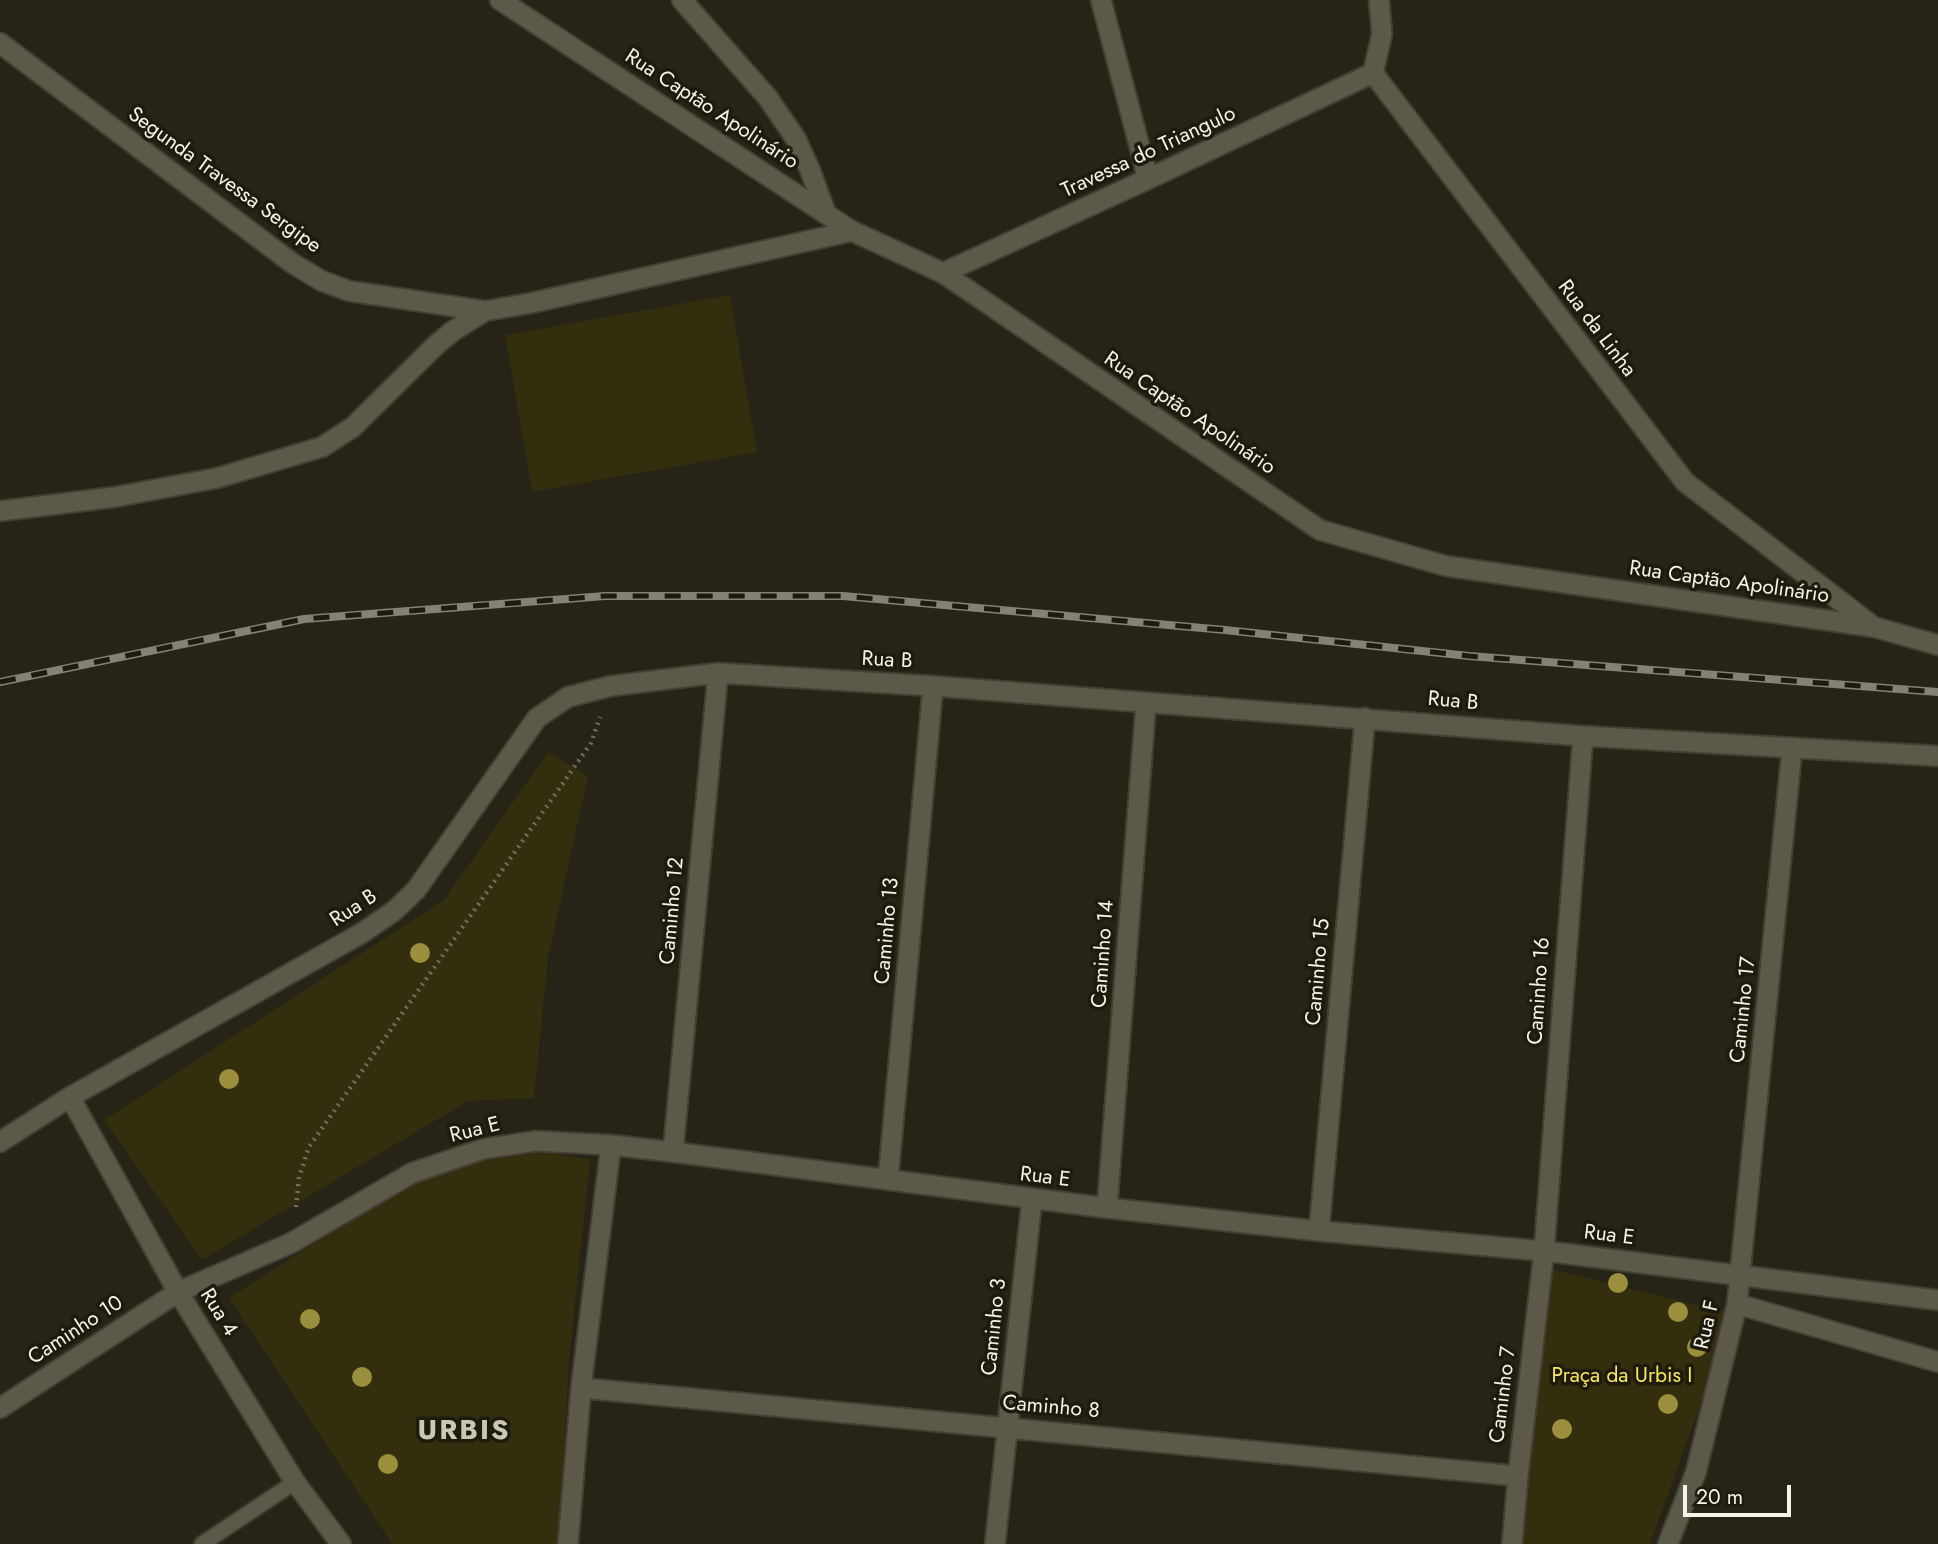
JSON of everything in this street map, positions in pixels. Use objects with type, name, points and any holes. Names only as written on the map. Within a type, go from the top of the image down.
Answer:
[{"type":"street","name":"Rua Captão Apolinário","points":[[500,0],[852,231],[943,273],[1320,530],[1446,566],[1874,627],[1938,645]]},
{"type":"street","points":[[682,0],[768,98],[796,139],[825,211]]},
{"type":"street","points":[[1101,0],[1148,179]]},
{"type":"street","points":[[1373,73],[1382,34],[1379,0]]},
{"type":"street","name":"Segunda Travessa Sergipe","points":[[0,43],[292,263],[322,281],[349,291],[485,311]]},
{"type":"street","name":"Travessa do Triangulo","points":[[943,273],[1373,73]]},
{"type":"street","name":"Rua da Linha","points":[[1373,73],[1685,482],[1874,627]]},
{"type":"street","points":[[0,511],[115,497],[217,478],[322,447],[353,427],[436,345],[485,311],[852,231]]},
{"type":"street","name":"Rua B","points":[[0,1142],[70,1097],[362,933],[394,911],[416,890],[537,718],[568,697],[611,686],[718,673],[933,686],[1583,736],[1938,756]]},
{"type":"street","name":"Caminho 12","points":[[673,1152],[718,673]]},
{"type":"street","name":"Caminho 13","points":[[888,1180],[933,686]]},
{"type":"street","name":"Caminho 14","points":[[1107,1208],[1146,703]]},
{"type":"street","name":"Caminho 15","points":[[1320,1231],[1365,718]]},
{"type":"street","name":"Caminho 16","points":[[1544,1251],[1583,736]]},
{"type":"street","name":"Caminho 17","points":[[1741,1276],[1792,748]]},
{"type":"street","name":"Rua 4","points":[[70,1097],[178,1292],[295,1482],[341,1544]]},
{"type":"street","name":"Rua E","points":[[178,1292],[291,1243],[412,1173],[483,1149],[536,1141],[673,1152],[1107,1208],[1544,1251],[1938,1300]]},
{"type":"street","points":[[568,1544],[580,1388],[611,1145]]},
{"type":"street","name":"Caminho 3","points":[[995,1544],[1032,1199]]},
{"type":"street","name":"Caminho 7","points":[[1512,1544],[1544,1251]]},
{"type":"street","name":"Rua F","points":[[1668,1544],[1696,1472],[1737,1304],[1741,1276]]},
{"type":"street","name":"Caminho 10","points":[[0,1408],[178,1292]]},
{"type":"street","points":[[1737,1304],[1938,1362]]},
{"type":"street","name":"Caminho 8","points":[[580,1388],[1518,1476]]},
{"type":"lane","points":[[202,1544],[295,1482]]},
{"type":"path","points":[[291,1243],[299,1177],[309,1147],[591,743],[611,686]]},
{"type":"green space","points":[[730,295],[757,452],[532,492],[505,335]]},
{"type":"green space","points":[[548,752],[588,776],[548,958],[534,1098],[468,1101],[202,1260],[104,1120],[444,900]]},
{"type":"green space","points":[[526,1150],[590,1159],[569,1362],[559,1544],[392,1544],[229,1298],[403,1187],[461,1159]]},
{"type":"green space","name":"Praça da Urbis I","points":[[1550,1269],[1726,1312],[1706,1389],[1650,1544],[1520,1544]]},
{"type":"railway","points":[[0,682],[304,619],[605,596],[843,596],[1225,630],[1469,656],[1938,692]]},
{"type":"district","name":"URBIS","points":[[464,1432]]}]
